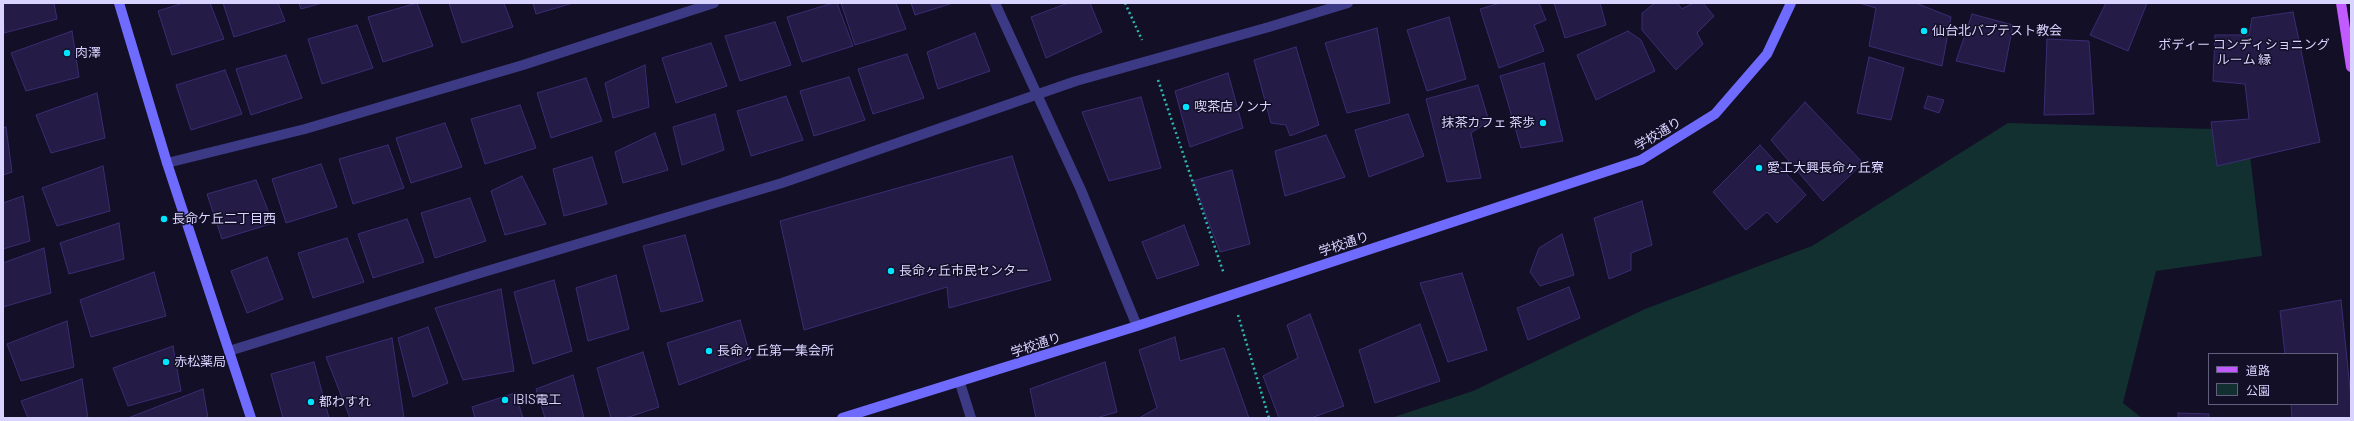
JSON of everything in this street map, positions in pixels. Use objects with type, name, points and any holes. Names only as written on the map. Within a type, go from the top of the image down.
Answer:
[{"type":"main road","points":[[2341,3],[2351,67]]},
{"type":"street","points":[[119,3],[167,163],[251,418]]},
{"type":"street","points":[[167,163],[312,127],[523,65],[714,3]]},
{"type":"street","points":[[995,3],[1039,94],[1137,326]]},
{"type":"street","points":[[229,351],[469,276],[782,183],[1076,81],[1348,3]]},
{"type":"street","name":"学校通り","points":[[842,418],[960,383],[1137,326],[1641,160],[1715,114],[1768,54],[1791,3]]},
{"type":"street","points":[[960,383],[971,418]]},
{"type":"path","points":[[1125,3],[1151,60],[1232,295],[1269,418]]},
{"type":"green space","points":[[2008,123],[2247,130],[2262,256],[2156,271],[2123,403],[2142,418],[1391,418],[1473,391],[1645,309],[1812,246]]},
{"type":"building","points":[[3,3],[54,3],[57,19],[4,33]]},
{"type":"building","points":[[183,3],[210,3],[224,39],[172,55],[158,11]]},
{"type":"building","points":[[223,3],[278,3],[285,21],[234,37]]},
{"type":"building","points":[[299,3],[322,3],[301,9]]},
{"type":"building","points":[[417,3],[433,46],[383,62],[368,17]]},
{"type":"building","points":[[449,3],[504,3],[513,27],[462,43]]},
{"type":"building","points":[[533,3],[573,3],[536,14]]},
{"type":"building","points":[[837,3],[853,46],[802,62],[787,17]]},
{"type":"building","points":[[841,3],[896,3],[906,29],[855,45]]},
{"type":"building","points":[[911,3],[953,3],[915,15]]},
{"type":"building","points":[[1068,3],[1090,3],[1102,32],[1046,58],[1031,17]]},
{"type":"building","points":[[1500,3],[1539,3],[1546,20],[1534,25],[1544,51],[1499,68],[1480,9]]},
{"type":"building","points":[[1554,3],[1600,3],[1606,25],[1565,38]]},
{"type":"building","points":[[1655,3],[1677,3],[1682,9],[1693,3],[1703,3],[1714,16],[1697,33],[1703,44],[1676,70],[1642,30],[1642,13]]},
{"type":"building","points":[[1859,3],[1916,3],[1951,17],[1942,66],[1869,46],[1876,8]]},
{"type":"building","points":[[2106,3],[2147,3],[2128,51],[2090,35]]},
{"type":"building","points":[[2293,12],[2320,142],[2217,166],[2211,122],[2249,119],[2245,84],[2213,81],[2215,35],[2249,35],[2252,18]]},
{"type":"building","points":[[1972,14],[2013,25],[2004,72],[1956,61]]},
{"type":"building","points":[[1449,17],[1466,79],[1427,91],[1407,30]]},
{"type":"building","points":[[775,22],[791,65],[740,81],[725,36]]},
{"type":"building","points":[[357,25],[373,68],[322,84],[308,39]]},
{"type":"building","points":[[1377,28],[1390,103],[1347,113],[1325,43]]},
{"type":"building","points":[[72,31],[79,77],[26,91],[11,53]]},
{"type":"building","points":[[1628,31],[1641,40],[1655,71],[1596,100],[1577,55]]},
{"type":"building","points":[[975,33],[990,71],[938,89],[927,52]]},
{"type":"building","points":[[2047,39],[2089,41],[2094,114],[2044,115]]},
{"type":"building","points":[[711,43],[727,86],[676,103],[662,58]]},
{"type":"building","points":[[1296,47],[1319,125],[1290,136],[1286,125],[1271,123],[1254,60]]},
{"type":"building","points":[[907,54],[924,98],[873,114],[858,69]]},
{"type":"building","points":[[286,55],[302,98],[251,115],[236,69]]},
{"type":"building","points":[[1869,57],[1904,68],[1891,120],[1857,113]]},
{"type":"building","points":[[1544,63],[1563,141],[1521,148],[1500,76]]},
{"type":"building","points":[[645,65],[649,107],[613,118],[605,83]]},
{"type":"building","points":[[225,70],[242,114],[191,130],[176,85]]},
{"type":"building","points":[[1228,73],[1243,128],[1190,147],[1175,91]]},
{"type":"building","points":[[849,77],[865,120],[814,136],[800,91]]},
{"type":"building","points":[[586,78],[602,121],[551,138],[537,93]]},
{"type":"building","points":[[1478,85],[1489,121],[1471,133],[1481,178],[1447,182],[1426,99]]},
{"type":"building","points":[[97,93],[105,138],[51,153],[36,115]]},
{"type":"building","points":[[786,96],[803,140],[751,156],[737,111]]},
{"type":"building","points":[[1928,96],[1944,100],[1939,113],[1924,108]]},
{"type":"building","points":[[1141,97],[1161,168],[1109,181],[1082,112]]},
{"type":"building","points":[[1805,102],[1863,163],[1823,201],[1771,140]]},
{"type":"building","points":[[520,105],[536,148],[485,164],[471,119]]},
{"type":"building","points":[[715,114],[724,150],[682,165],[673,127]]},
{"type":"building","points":[[1408,114],[1424,156],[1369,177],[1355,130]]},
{"type":"building","points":[[445,123],[462,167],[411,183],[396,138]]},
{"type":"building","points":[[6,127],[12,172],[3,175],[3,128]]},
{"type":"building","points":[[655,133],[668,170],[623,183],[615,152]]},
{"type":"building","points":[[1326,135],[1345,177],[1285,196],[1275,151]]},
{"type":"building","points":[[388,145],[404,188],[353,204],[339,159]]},
{"type":"building","name":"愛工大興長命ヶ丘寮","points":[[1760,145],[1806,195],[1777,223],[1767,212],[1746,230],[1713,192]]},
{"type":"building","points":[[1012,156],[1051,280],[949,308],[947,287],[804,330],[780,221]]},
{"type":"building","points":[[592,157],[607,204],[564,216],[553,169]]},
{"type":"building","points":[[321,164],[337,207],[286,223],[272,179]]},
{"type":"building","points":[[103,166],[110,211],[57,226],[42,188]]},
{"type":"building","points":[[1232,170],[1250,244],[1220,252],[1193,181]]},
{"type":"building","points":[[522,176],[546,224],[505,235],[491,191]]},
{"type":"building","points":[[256,180],[273,223],[222,239],[207,194]]},
{"type":"building","points":[[23,196],[30,241],[3,249],[3,203]]},
{"type":"building","points":[[470,198],[486,241],[435,258],[421,213]]},
{"type":"building","points":[[1642,201],[1652,245],[1631,253],[1631,270],[1609,279],[1594,218]]},
{"type":"building","points":[[407,219],[424,262],[373,278],[358,234]]},
{"type":"building","points":[[119,223],[124,259],[69,274],[60,243]]},
{"type":"building","points":[[1184,225],[1199,265],[1157,279],[1142,242]]},
{"type":"building","points":[[1562,234],[1574,275],[1540,286],[1530,272],[1539,248]]},
{"type":"building","points":[[685,235],[703,301],[661,312],[643,246]]},
{"type":"building","points":[[347,238],[364,282],[313,298],[298,253]]},
{"type":"building","points":[[44,248],[51,293],[3,307],[3,263]]},
{"type":"building","points":[[267,257],[283,299],[247,313],[231,271]]},
{"type":"building","points":[[154,272],[166,316],[91,337],[80,300]]},
{"type":"building","points":[[1462,273],[1487,350],[1448,362],[1420,283]]},
{"type":"building","points":[[616,275],[629,329],[588,341],[576,288]]},
{"type":"building","points":[[554,280],[572,351],[533,364],[514,292]]},
{"type":"building","points":[[1569,287],[1580,318],[1528,340],[1517,308]]},
{"type":"building","points":[[501,289],[514,371],[463,380],[435,308]]},
{"type":"building","points":[[2341,300],[2351,399],[2351,418],[2292,418],[2291,405],[2338,405],[2338,353],[2285,353],[2280,311]]},
{"type":"building","points":[[1310,314],[1344,406],[1311,418],[1279,418],[1263,376],[1298,358],[1287,325]]},
{"type":"building","name":"長命ヶ丘第一集会所","points":[[740,320],[751,358],[679,385],[667,343]]},
{"type":"building","points":[[67,321],[74,367],[21,381],[7,344]]},
{"type":"building","points":[[1420,324],[1440,381],[1375,403],[1359,350]]},
{"type":"building","points":[[428,327],[448,383],[413,397],[398,338]]},
{"type":"building","points":[[1175,337],[1180,361],[1224,348],[1249,418],[1139,418],[1157,408],[1139,350]]},
{"type":"building","points":[[392,338],[404,418],[350,418],[326,357]]},
{"type":"building","points":[[173,346],[181,391],[128,406],[113,368]]},
{"type":"building","points":[[643,352],[659,407],[626,418],[611,418],[597,368]]},
{"type":"building","points":[[314,362],[329,418],[283,418],[271,374]]},
{"type":"building","points":[[1105,362],[1117,412],[1096,418],[1036,418],[1030,389]]},
{"type":"building","points":[[573,375],[584,418],[545,418],[536,389]]},
{"type":"building","points":[[82,379],[88,418],[28,418],[21,401]]},
{"type":"building","points":[[203,389],[208,418],[128,418]]},
{"type":"building","name":"IBIS電工","points":[[515,393],[523,418],[475,418],[472,407]]},
{"type":"building","points":[[2178,413],[2209,414],[2209,418],[2178,418]]},
{"type":"place","name":"仙台北バプテスト教会","points":[[1924,31]]},
{"type":"place","name":"ボディー コンディショニング ルーム 縁","points":[[2244,31]]},
{"type":"place","name":"肉澤","points":[[67,53]]},
{"type":"place","name":"喫茶店ノンナ","points":[[1186,107]]},
{"type":"place","name":"抹茶カフェ 茶歩","points":[[1543,123]]},
{"type":"place","name":"愛工大興長命ヶ丘寮","points":[[1759,168]]},
{"type":"place","name":"長命ケ丘二丁目西","points":[[164,219]]},
{"type":"place","name":"長命ヶ丘市民センター","points":[[891,271]]},
{"type":"place","name":"長命ヶ丘第一集会所","points":[[709,351]]},
{"type":"place","name":"赤松薬局","points":[[166,362]]},
{"type":"place","name":"IBIS電工","points":[[505,400]]},
{"type":"place","name":"都わすれ","points":[[311,402]]}]
